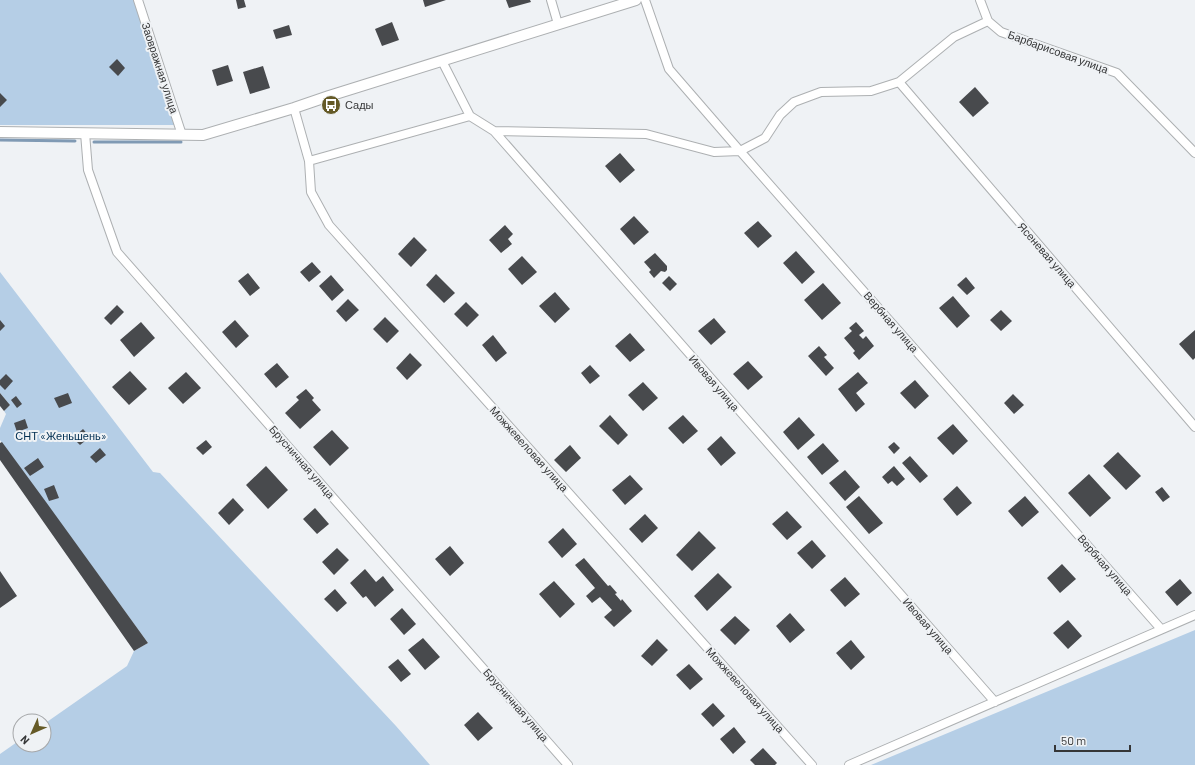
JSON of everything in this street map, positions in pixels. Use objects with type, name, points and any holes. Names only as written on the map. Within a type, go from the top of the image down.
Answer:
[{"type":"street","name":"Заовражная улица","points":[[138,0],[182,135]]},
{"type":"street","points":[[551,0],[558,24]]},
{"type":"street","points":[[0,132],[203,135],[294,108],[636,0]]},
{"type":"street","name":"Вербная улица","points":[[645,0],[669,69],[1161,629]]},
{"type":"street","points":[[494,131],[646,134],[714,152],[740,151],[765,138],[780,115],[794,102],[821,92],[871,91],[898,82],[954,37],[988,21],[980,0]]},
{"type":"street","name":"Барбарисовая улица","points":[[988,21],[1001,32],[1117,73],[1195,153]]},
{"type":"street","points":[[309,161],[470,116],[442,61]]},
{"type":"street","name":"Ясеневая улица","points":[[898,82],[1195,427]]},
{"type":"street","name":"Можжевеловая улица","points":[[294,108],[309,161],[311,192],[329,225],[812,765]]},
{"type":"street","name":"Ивовая улица","points":[[470,116],[494,131],[995,702]]},
{"type":"street","name":"Брусничная улица","points":[[85,133],[88,170],[117,252],[568,765]]},
{"type":"street","points":[[849,765],[1195,615]]},
{"type":"green space","points":[[0,0],[134,0],[175,125],[0,125]]},
{"type":"green space","name":"СНТ «Женьшень»","points":[[0,272],[153,472],[160,473],[396,726],[430,765],[0,765],[0,754],[12,746],[12,753],[52,753],[52,718],[127,666],[134,651],[148,643],[0,440],[0,428],[6,414],[4,411],[10,405],[0,393]]},
{"type":"green space","points":[[1195,630],[1195,765],[871,765]]},
{"type":"building","points":[[236,0],[244,0],[246,7],[238,9]]},
{"type":"building","points":[[423,0],[446,0],[425,7]]},
{"type":"building","points":[[506,0],[530,0],[531,2],[509,8]]},
{"type":"building","points":[[392,22],[399,40],[382,46],[375,29]]},
{"type":"building","points":[[289,25],[292,35],[276,39],[273,30]]},
{"type":"building","points":[[117,59],[125,68],[118,76],[109,67]]},
{"type":"building","points":[[228,65],[233,81],[217,86],[212,70]]},
{"type":"building","points":[[263,66],[270,88],[250,94],[243,72]]},
{"type":"building","points":[[975,87],[989,103],[973,117],[959,102]]},
{"type":"building","points":[[0,93],[7,100],[0,107]]},
{"type":"building","points":[[620,153],[635,170],[620,183],[605,166]]},
{"type":"building","points":[[634,216],[649,232],[634,245],[620,229]]},
{"type":"building","points":[[758,221],[772,236],[758,248],[744,233]]},
{"type":"building","points":[[505,225],[513,234],[508,239],[512,244],[501,253],[489,240]]},
{"type":"building","points":[[414,237],[427,250],[411,267],[398,254]]},
{"type":"building","points":[[796,251],[815,272],[802,284],[783,263]]},
{"type":"building","points":[[655,253],[667,266],[667,270],[665,272],[661,271],[654,278],[649,272],[651,270],[644,262]]},
{"type":"building","points":[[522,256],[537,272],[522,285],[508,269]]},
{"type":"building","points":[[312,262],[321,272],[309,282],[300,272]]},
{"type":"building","points":[[248,273],[260,288],[250,296],[238,281]]},
{"type":"building","points":[[436,274],[455,293],[444,303],[426,285]]},
{"type":"building","points":[[331,275],[344,290],[332,301],[319,286]]},
{"type":"building","points":[[669,276],[677,284],[670,291],[662,283]]},
{"type":"building","points":[[966,277],[975,288],[967,295],[957,285]]},
{"type":"building","points":[[823,283],[841,303],[822,320],[804,300]]},
{"type":"building","points":[[555,292],[570,309],[555,323],[539,306]]},
{"type":"building","points":[[953,296],[970,316],[957,328],[939,308]]},
{"type":"building","points":[[348,299],[359,310],[346,322],[336,311]]},
{"type":"building","points":[[466,302],[479,315],[467,327],[454,314]]},
{"type":"building","points":[[117,305],[124,312],[111,325],[104,318]]},
{"type":"building","points":[[1001,310],[1012,321],[1001,331],[990,320]]},
{"type":"building","points":[[385,317],[399,331],[387,343],[373,329]]},
{"type":"building","points":[[714,318],[726,332],[711,345],[698,331]]},
{"type":"building","points":[[0,320],[5,326],[0,331]]},
{"type":"building","points":[[235,320],[249,336],[236,348],[222,332]]},
{"type":"building","points":[[141,322],[155,338],[134,357],[120,340]]},
{"type":"building","points":[[856,322],[864,331],[859,335],[863,339],[866,336],[874,346],[859,360],[853,353],[855,351],[844,338],[852,331],[849,328]]},
{"type":"building","points":[[1195,330],[1195,358],[1193,360],[1179,344]]},
{"type":"building","points":[[630,333],[645,350],[630,362],[615,346]]},
{"type":"building","points":[[493,335],[507,353],[496,362],[482,345]]},
{"type":"building","points":[[819,346],[827,355],[824,357],[834,368],[826,376],[808,356]]},
{"type":"building","points":[[410,353],[422,365],[407,380],[396,368]]},
{"type":"building","points":[[748,361],[763,377],[748,390],[733,374]]},
{"type":"building","points":[[277,363],[289,377],[276,388],[264,374]]},
{"type":"building","points":[[590,365],[600,376],[590,384],[581,373]]},
{"type":"building","points":[[130,371],[147,389],[129,405],[112,387]]},
{"type":"building","points":[[186,372],[201,388],[183,404],[168,388]]},
{"type":"building","points":[[858,372],[868,383],[856,393],[865,404],[856,412],[838,389]]},
{"type":"building","points":[[6,374],[13,381],[5,390],[0,385],[0,380]]},
{"type":"building","points":[[915,380],[929,396],[915,409],[900,393]]},
{"type":"building","points":[[643,382],[658,398],[643,411],[628,395]]},
{"type":"building","points":[[306,389],[314,398],[312,400],[321,410],[300,429],[285,413],[299,400],[296,397]]},
{"type":"building","points":[[0,393],[10,405],[4,411],[0,406]]},
{"type":"building","points":[[68,393],[72,403],[59,408],[54,398]]},
{"type":"building","points":[[1013,394],[1024,405],[1014,414],[1004,403]]},
{"type":"building","points":[[16,396],[22,404],[17,408],[11,400]]},
{"type":"building","points":[[610,415],[628,435],[618,445],[599,426]]},
{"type":"building","points":[[683,415],[698,431],[683,444],[668,428]]},
{"type":"building","points":[[799,417],[815,435],[798,450],[783,432]]},
{"type":"building","points":[[25,419],[28,428],[17,432],[14,423]]},
{"type":"building","points":[[953,424],[968,441],[953,455],[937,438]]},
{"type":"building","points":[[83,429],[90,437],[80,445],[73,438]]},
{"type":"building","points":[[332,430],[349,448],[330,466],[313,447]]},
{"type":"building","points":[[721,436],[736,453],[721,466],[707,449]]},
{"type":"building","points":[[206,440],[212,447],[203,455],[196,448]]},
{"type":"building","points":[[2,442],[148,643],[134,651],[0,460],[0,443]]},
{"type":"building","points":[[894,442],[900,448],[894,454],[888,447]]},
{"type":"building","points":[[823,443],[839,461],[822,475],[807,457]]},
{"type":"building","points":[[570,445],[581,458],[566,472],[554,460]]},
{"type":"building","points":[[100,448],[106,455],[96,463],[90,457]]},
{"type":"building","points":[[1118,452],[1141,476],[1126,490],[1103,466]]},
{"type":"building","points":[[910,456],[928,476],[920,483],[902,463]]},
{"type":"building","points":[[38,458],[44,467],[30,476],[24,468]]},
{"type":"building","points":[[266,466],[288,490],[268,509],[246,485]]},
{"type":"building","points":[[894,466],[905,479],[897,486],[892,481],[888,484],[882,477]]},
{"type":"building","points":[[845,470],[860,487],[845,501],[829,483]]},
{"type":"building","points":[[1089,474],[1111,498],[1090,517],[1068,493]]},
{"type":"building","points":[[630,475],[643,489],[625,505],[612,490]]},
{"type":"building","points":[[54,485],[59,498],[49,501],[44,489]]},
{"type":"building","points":[[957,486],[972,503],[957,516],[943,499]]},
{"type":"building","points":[[1162,487],[1170,497],[1163,502],[1155,492]]},
{"type":"building","points":[[859,496],[883,523],[869,534],[846,507]]},
{"type":"building","points":[[1025,496],[1039,512],[1022,527],[1008,511]]},
{"type":"building","points":[[233,498],[244,510],[229,525],[218,513]]},
{"type":"building","points":[[315,508],[329,524],[317,534],[303,519]]},
{"type":"building","points":[[787,511],[802,527],[787,540],[772,524]]},
{"type":"building","points":[[645,514],[658,528],[642,543],[629,529]]},
{"type":"building","points":[[563,528],[577,544],[562,558],[548,542]]},
{"type":"building","points":[[699,531],[716,548],[692,571],[676,555]]},
{"type":"building","points":[[812,540],[826,556],[812,569],[797,553]]},
{"type":"building","points":[[450,546],[464,563],[450,576],[435,559]]},
{"type":"building","points":[[337,548],[349,560],[334,575],[322,562]]},
{"type":"building","points":[[584,558],[608,586],[610,585],[617,593],[615,594],[621,601],[622,599],[632,611],[614,627],[604,617],[612,610],[600,597],[592,603],[586,596],[595,588],[575,565]]},
{"type":"building","points":[[1062,564],[1076,579],[1060,593],[1047,578]]},
{"type":"building","points":[[365,569],[376,582],[383,576],[394,590],[375,607],[366,596],[363,598],[350,583]]},
{"type":"building","points":[[0,571],[17,596],[0,608]]},
{"type":"building","points":[[718,573],[732,587],[707,611],[694,596]]},
{"type":"building","points":[[845,577],[860,594],[845,607],[830,590]]},
{"type":"building","points":[[1180,579],[1192,593],[1177,606],[1165,592]]},
{"type":"building","points":[[554,581],[575,604],[560,618],[539,594]]},
{"type":"building","points":[[335,589],[347,603],[337,612],[324,599]]},
{"type":"building","points":[[402,608],[416,624],[404,635],[390,619]]},
{"type":"building","points":[[790,613],[805,630],[790,643],[776,626]]},
{"type":"building","points":[[735,616],[750,630],[735,645],[720,630]]},
{"type":"building","points":[[1068,620],[1082,636],[1068,649],[1053,633]]},
{"type":"building","points":[[423,638],[440,657],[425,670],[408,650]]},
{"type":"building","points":[[657,639],[668,650],[652,666],[641,656]]},
{"type":"building","points":[[851,640],[865,657],[851,670],[836,653]]},
{"type":"building","points":[[398,659],[411,674],[401,682],[388,667]]},
{"type":"building","points":[[689,664],[703,679],[690,690],[676,675]]},
{"type":"building","points":[[713,703],[725,716],[713,727],[701,714]]},
{"type":"building","points":[[478,712],[493,728],[478,741],[464,725]]},
{"type":"building","points":[[734,727],[746,742],[733,754],[720,739]]},
{"type":"building","points":[[763,748],[777,763],[775,765],[755,765],[750,760]]},
{"type":"waterway","points":[[0,140],[75,141]]},
{"type":"waterway","points":[[94,142],[181,142]]},
{"type":"place","name":"Сады","points":[[331,105]]}]
